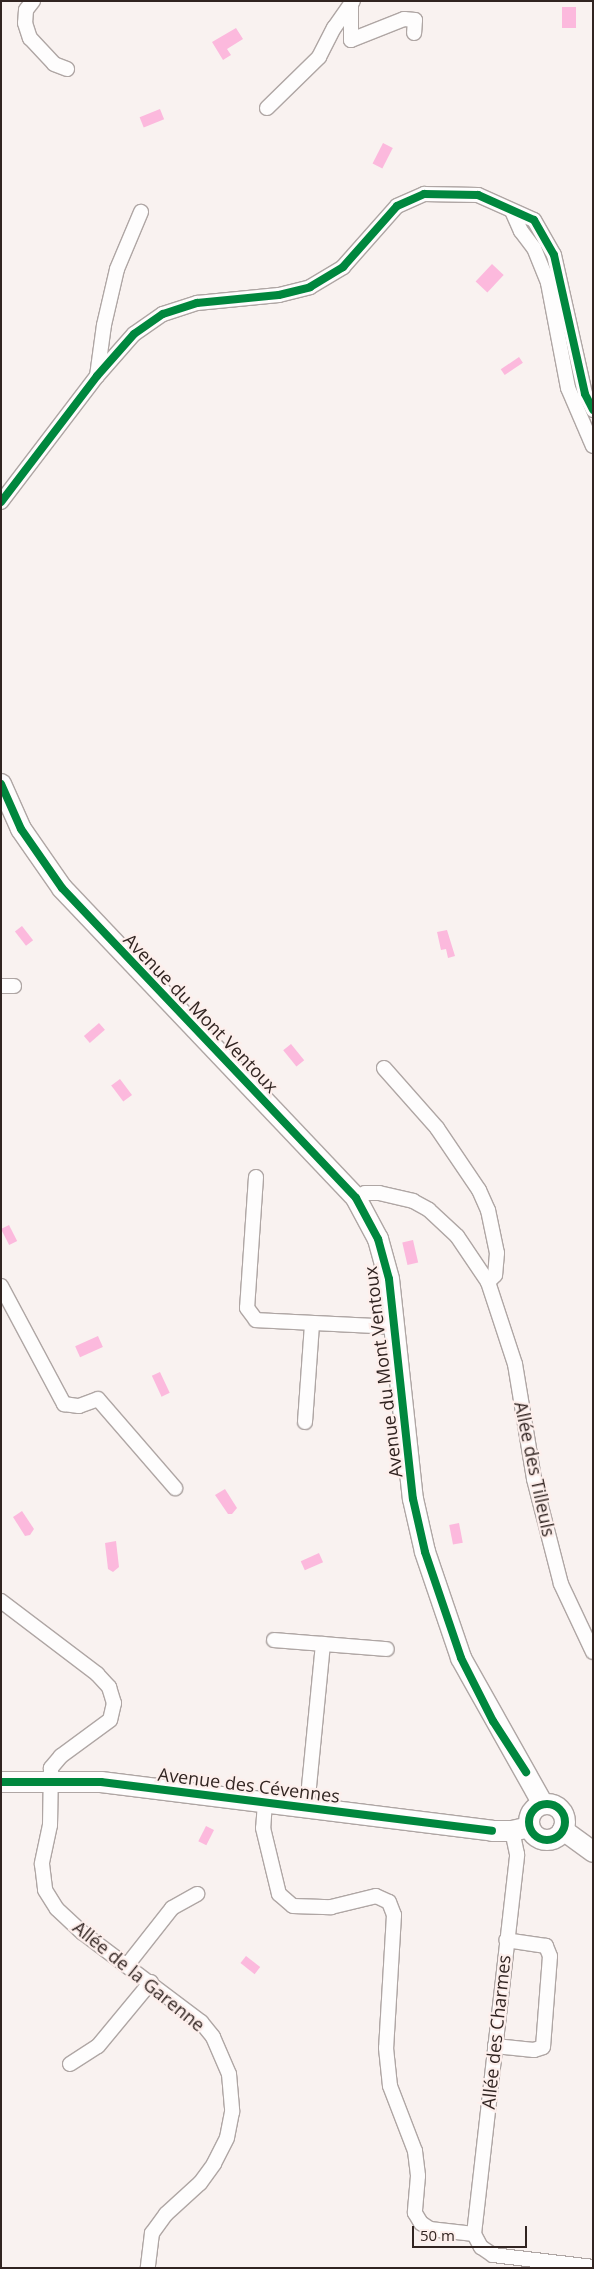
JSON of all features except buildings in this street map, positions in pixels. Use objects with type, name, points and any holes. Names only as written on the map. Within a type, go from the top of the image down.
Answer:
[{"type":"street","points":[[33,1],[26,10],[25,23],[30,38],[54,64],[67,69]]},
{"type":"street","points":[[352,3],[351,40],[404,19],[415,20],[414,33]]},
{"type":"street","points":[[267,108],[320,57],[334,28],[352,3]]},
{"type":"street","points":[[1,502],[97,376],[134,334],[163,314],[197,302],[279,295],[310,286],[343,267],[397,206],[424,194],[478,195],[534,220],[554,255],[585,394],[593,410]]},
{"type":"street","points":[[512,211],[521,231],[534,248],[548,283],[568,388],[593,446]]},
{"type":"street","points":[[97,376],[104,325],[117,269],[141,212]]},
{"type":"street","name":"Avenue du Mont Ventoux","points":[[1,784],[21,829],[62,888],[356,1198],[378,1239],[387,1265],[413,1499],[439,1601],[461,1658],[543,1804]]},
{"type":"street","points":[[384,1068],[437,1128],[479,1190],[488,1210],[497,1253],[495,1275],[488,1282]]},
{"type":"street","points":[[256,1177],[246,1308],[256,1320],[393,1327]]},
{"type":"street","name":"Allée des Tilleuls","points":[[356,1198],[364,1193],[379,1193],[413,1201],[429,1210],[457,1236],[488,1282],[515,1364],[534,1478],[561,1584],[593,1652]]},
{"type":"street","points":[[1,1286],[64,1404],[80,1406],[98,1399],[175,1488]]},
{"type":"street","points":[[305,1422],[312,1324]]},
{"type":"street","points":[[1,1601],[97,1674],[109,1687],[114,1703],[110,1720],[54,1763],[51,1780]]},
{"type":"street","points":[[274,1640],[387,1649]]},
{"type":"street","points":[[307,1807],[323,1644]]},
{"type":"street","name":"Avenue des Cévennes","points":[[1,1782],[51,1780],[102,1782],[307,1807],[521,1829]]},
{"type":"street","name":"Allée de la Garenne","points":[[51,1780],[50,1825],[42,1864],[46,1890],[57,1909],[200,2022],[214,2037],[229,2074],[232,2112],[228,2138],[214,2164],[152,2232],[148,2268]]},
{"type":"street","points":[[265,1802],[263,1828],[278,1894],[293,1906],[331,1907],[376,1896],[389,1902],[394,1915],[386,2048],[390,2086],[415,2151],[418,2176],[415,2213],[421,2224],[430,2229],[474,2234],[481,2247],[493,2256],[593,2267]]},
{"type":"street","points":[[543,1804],[559,1809],[564,1818],[563,1830],[554,1838],[542,1839],[521,1829],[530,1816],[543,1804]]},
{"type":"street","name":"Allée des Charmes","points":[[474,2234],[506,1940],[521,1829]]},
{"type":"street","points":[[563,1830],[592,1852]]},
{"type":"street","points":[[128,1964],[172,1908],[197,1894]]},
{"type":"street","points":[[495,2046],[534,2050],[543,2047],[550,1956],[546,1946],[506,1940]]},
{"type":"street","points":[[70,2064],[98,2046],[151,1982]]},
{"type":"shaded area","points":[[562,7],[576,7],[576,28],[562,28]]},
{"type":"shaded area","points":[[236,28],[243,39],[227,49],[231,55],[223,60],[212,42]]},
{"type":"shaded area","points":[[160,109],[164,119],[144,127],[140,117]]},
{"type":"shaded area","points":[[383,143],[393,148],[382,168],[373,163]]},
{"type":"shaded area","points":[[492,264],[504,275],[487,292],[476,282]]},
{"type":"shaded area","points":[[519,357],[523,363],[505,375],[501,369]]},
{"type":"shaded area","points":[[22,926],[33,940],[26,946],[15,932]]},
{"type":"shaded area","points":[[447,930],[455,956],[448,958],[446,949],[441,950],[437,932]]},
{"type":"shaded area","points":[[99,1023],[105,1030],[90,1043],[84,1036]]},
{"type":"shaded area","points":[[291,1044],[304,1060],[296,1067],[283,1050]]},
{"type":"shaded area","points":[[120,1079],[132,1095],[123,1102],[111,1086]]},
{"type":"shaded area","points":[[9,1225],[17,1241],[9,1245],[1,1229]]},
{"type":"shaded area","points":[[413,1240],[418,1262],[407,1265],[402,1242]]},
{"type":"shaded area","points":[[98,1336],[103,1347],[80,1357],[75,1346]]},
{"type":"shaded area","points":[[160,1372],[170,1393],[162,1397],[152,1376]]},
{"type":"shaded area","points":[[225,1489],[237,1508],[232,1514],[228,1514],[215,1495]]},
{"type":"shaded area","points":[[22,1511],[34,1529],[30,1535],[25,1536],[13,1517]]},
{"type":"shaded area","points":[[459,1523],[463,1543],[453,1545],[449,1525]]},
{"type":"shaded area","points":[[116,1541],[119,1567],[113,1572],[108,1569],[105,1543]]},
{"type":"shaded area","points":[[319,1553],[323,1562],[305,1570],[301,1561]]},
{"type":"shaded area","points":[[206,1826],[214,1830],[206,1845],[198,1841]]},
{"type":"shaded area","points":[[246,1956],[260,1967],[255,1974],[240,1963]]},
{"type":"cycle path","points":[[1,502],[97,376],[134,334],[163,314],[197,303],[279,295],[310,287],[343,267],[397,206],[424,194],[478,195],[534,220],[554,255],[585,394],[593,410]]},
{"type":"cycle path","points":[[1,784],[21,829],[62,888],[356,1198],[378,1239],[389,1279],[413,1499],[425,1552],[461,1658],[493,1721],[526,1772]]},
{"type":"cycle path","points":[[1,1782],[101,1782],[492,1831]]},
{"type":"cycle path","points":[[547,1804],[560,1809],[565,1822],[560,1835],[547,1840],[534,1835],[529,1822],[534,1809],[547,1804]]}]
